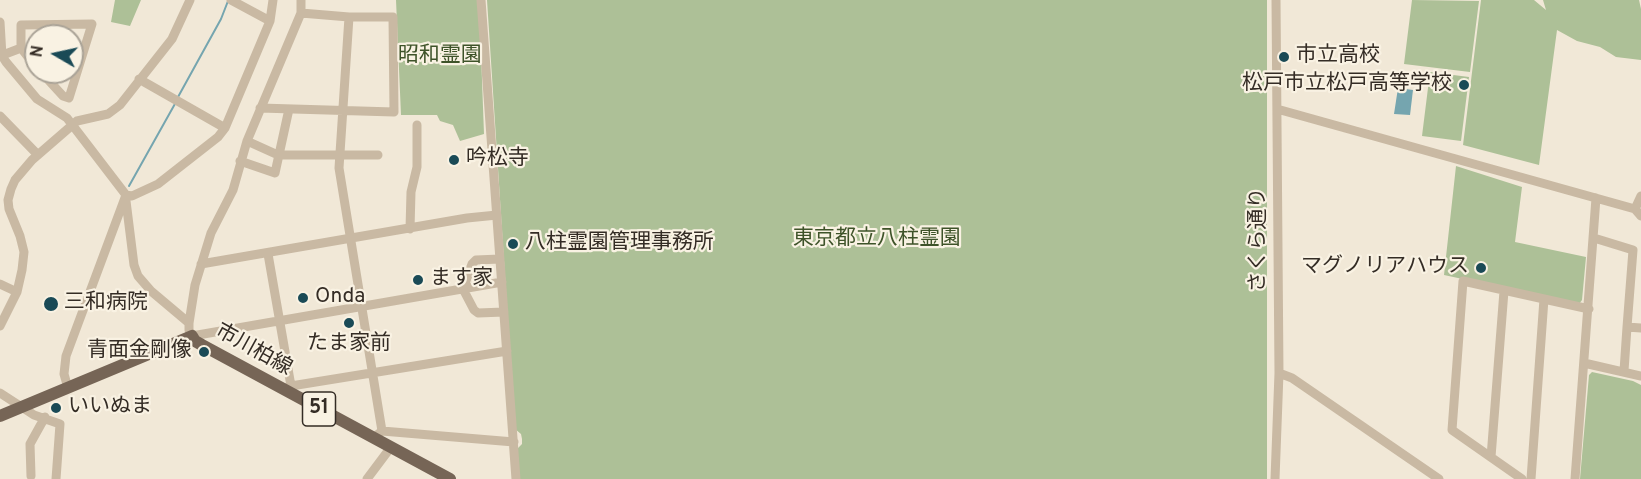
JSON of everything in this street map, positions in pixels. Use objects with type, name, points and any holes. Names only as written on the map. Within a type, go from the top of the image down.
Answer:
[{"type":"main road","name":"市川柏線","points":[[0,416],[68,388],[191,329],[195,341],[377,435],[391,447],[450,479]]},
{"type":"street","points":[[0,326],[17,292],[24,252],[20,236],[7,210],[10,189],[27,166],[77,121],[108,114],[120,105],[172,39],[190,0]]},
{"type":"street","points":[[231,0],[270,21]]},
{"type":"street","points":[[126,195],[132,196],[152,188],[207,147],[225,128],[270,21],[273,0]]},
{"type":"street","points":[[191,329],[195,285],[211,233],[233,190],[247,141],[301,13],[301,0]]},
{"type":"street","points":[[481,0],[516,479]]},
{"type":"street","name":"さくら通り","points":[[1275,479],[1279,373],[1276,0]]},
{"type":"street","points":[[261,108],[394,112],[393,17],[349,17],[301,13]]},
{"type":"street","points":[[349,17],[339,168],[373,372],[377,435],[514,442]]},
{"type":"street","points":[[0,22],[1,56],[37,99],[64,116],[126,195],[134,265],[138,276],[191,329],[280,320],[502,282]]},
{"type":"street","points":[[24,52],[21,48],[21,25],[92,24],[64,116]]},
{"type":"street","points":[[1,56],[21,48]]},
{"type":"street","points":[[139,79],[225,128]]},
{"type":"street","points":[[52,84],[63,96],[69,98]]},
{"type":"street","points":[[240,161],[275,173],[289,109]]},
{"type":"street","points":[[1277,109],[1596,198],[1638,212],[1641,196]]},
{"type":"street","points":[[0,116],[38,155]]},
{"type":"street","points":[[410,229],[411,192],[417,167],[417,125]]},
{"type":"street","points":[[247,141],[278,155],[378,155]]},
{"type":"street","points":[[68,388],[64,375],[66,356],[126,195]]},
{"type":"street","points":[[1575,479],[1596,198]]},
{"type":"street","points":[[0,218],[7,210]]},
{"type":"street","points":[[201,264],[496,215]]},
{"type":"street","points":[[1594,238],[1633,249],[1641,257]]},
{"type":"street","points":[[1624,371],[1633,249]]},
{"type":"street","points":[[268,254],[280,320],[287,388],[507,351]]},
{"type":"street","points":[[500,259],[476,261],[472,264],[463,288],[474,310],[478,313],[504,312]]},
{"type":"street","points":[[1515,477],[1452,430],[1463,281],[1589,309]]},
{"type":"street","points":[[0,284],[17,292]]},
{"type":"street","points":[[1491,457],[1504,291]]},
{"type":"street","points":[[1531,479],[1544,299]]},
{"type":"street","points":[[1627,327],[1641,328]]},
{"type":"street","points":[[1584,363],[1641,376]]},
{"type":"street","points":[[1279,373],[1292,378],[1439,479]]},
{"type":"street","points":[[0,393],[34,415],[60,424],[56,479]]},
{"type":"street","points":[[31,476],[30,444],[45,417]]},
{"type":"street","points":[[367,479],[391,447]]},
{"type":"green space","points":[[115,0],[141,0],[130,26],[111,22]]},
{"type":"green space","name":"昭和霊園","points":[[396,0],[479,0],[484,134],[460,141],[453,125],[440,121],[437,115],[401,115]]},
{"type":"green space","name":"東京都立八柱霊園","points":[[487,0],[1267,0],[1267,479],[519,479],[516,450],[522,444],[522,439],[521,434],[515,429]]},
{"type":"green space","points":[[1412,0],[1479,1],[1470,72],[1404,64]]},
{"type":"green space","points":[[1481,0],[1534,0],[1546,10],[1543,0],[1639,0],[1641,60],[1616,57],[1600,47],[1577,41],[1557,30],[1539,165],[1463,145]]},
{"type":"green space","points":[[1430,72],[1469,77],[1461,141],[1422,136]]},
{"type":"green space","points":[[1456,166],[1522,187],[1515,242],[1586,257],[1582,300],[1579,304],[1444,275]]},
{"type":"green space","points":[[1592,372],[1633,381],[1641,385],[1641,479],[1580,479],[1589,375]]},
{"type":"water","points":[[1398,88],[1413,90],[1410,115],[1394,114]]},
{"type":"waterway","points":[[178,97],[221,19],[228,1]]},
{"type":"waterway","points":[[129,186],[176,102]]},
{"type":"place","name":"市立高校","points":[[1284,57]]},
{"type":"place","name":"松戸市立松戸高等学校","points":[[1464,85]]},
{"type":"place","name":"吟松寺","points":[[454,160]]},
{"type":"place","name":"八柱霊園管理事務所","points":[[513,244]]},
{"type":"place","name":"マグノリアハウス","points":[[1481,268]]},
{"type":"place","name":"ます家","points":[[418,280]]},
{"type":"place","name":"Onda","points":[[303,298]]},
{"type":"place","name":"三和病院","points":[[51,304]]},
{"type":"place","name":"たま家前","points":[[349,323]]},
{"type":"place","name":"青面金剛像","points":[[204,352]]},
{"type":"place","name":"いいぬま","points":[[56,408]]}]
